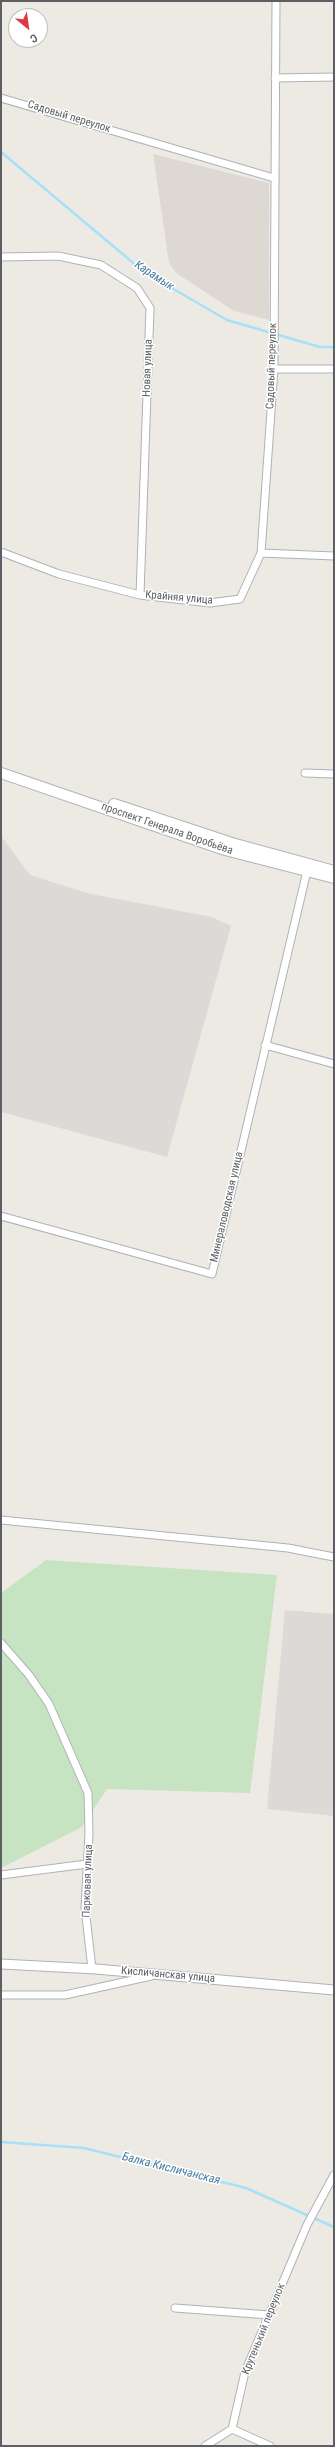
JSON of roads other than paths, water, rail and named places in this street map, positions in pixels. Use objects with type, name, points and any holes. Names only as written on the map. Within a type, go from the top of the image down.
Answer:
[{"type":"main road","name":"проспект Генерала Воробьёва","points":[[1,767],[232,842],[334,871]]},
{"type":"main road","name":"проспект Генерала Воробьёва","points":[[1,773],[225,850],[334,878]]},
{"type":"street","name":"Садовый переулок","points":[[261,553],[274,369],[276,1]]},
{"type":"street","points":[[275,78],[334,77]]},
{"type":"street","name":"Садовый переулок","points":[[1,98],[274,178]]},
{"type":"street","name":"Новая улица","points":[[1,257],[58,256],[101,265],[137,288],[150,308],[140,595]]},
{"type":"street","points":[[274,369],[334,369]]},
{"type":"street","name":"Крайняя улица","points":[[1,552],[59,574],[140,595],[210,603],[240,599],[261,553]]},
{"type":"street","points":[[261,553],[334,556]]},
{"type":"street","points":[[305,773],[334,774]]},
{"type":"street","name":"Минераловодская улица","points":[[1,1216],[212,1274],[307,871]]},
{"type":"street","points":[[265,1045],[334,1064]]},
{"type":"street","points":[[1,1520],[288,1548],[334,1558]]},
{"type":"street","name":"Парковая улица","points":[[1,1643],[29,1675],[48,1704],[88,1794],[89,1816],[85,1908],[92,1969]]},
{"type":"street","points":[[1,1875],[87,1864]]},
{"type":"street","name":"Кисличанская улица","points":[[1,1964],[92,1969],[334,1990]]},
{"type":"street","points":[[1,1995],[65,1995],[157,1975]]},
{"type":"street","name":"Крутенький переулок","points":[[232,2429],[245,2372],[307,2225],[334,2175]]},
{"type":"street","points":[[175,2308],[269,2315]]},
{"type":"street","points":[[205,2446],[232,2429],[270,2446]]},
{"type":"waterway","name":"Карамык","points":[[1,152],[144,272],[227,320],[320,347],[334,347]]},
{"type":"waterway","name":"Балка Кисличанская","points":[[1,2142],[84,2148],[246,2188],[334,2227]]}]
